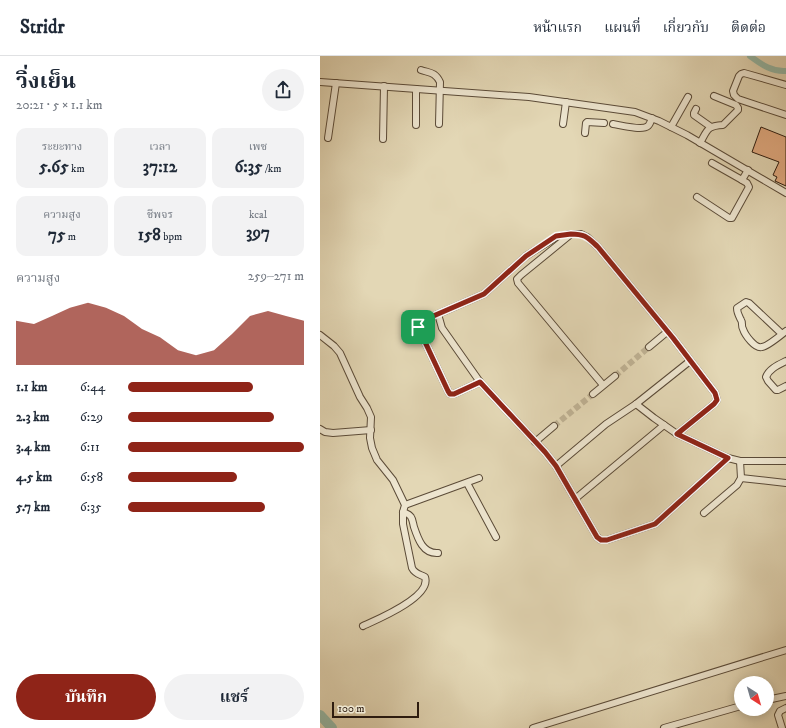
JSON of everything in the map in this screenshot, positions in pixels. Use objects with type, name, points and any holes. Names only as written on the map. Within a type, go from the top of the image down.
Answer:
[{"type":"street","points":[[420,70],[434,74],[440,82],[439,124]]},
{"type":"street","points":[[786,85],[744,73],[739,76],[733,91],[734,95],[738,98],[786,116]]},
{"type":"street","points":[[320,82],[529,97],[635,112],[671,127],[786,193]]},
{"type":"street","points":[[328,138],[336,83]]},
{"type":"street","points":[[383,139],[384,86]]},
{"type":"street","points":[[416,88],[416,125]]},
{"type":"street","points":[[700,143],[711,127],[723,125],[738,110],[736,105],[714,96]]},
{"type":"street","points":[[671,127],[688,97]]},
{"type":"street","points":[[563,124],[566,102]]},
{"type":"street","points":[[696,109],[694,115],[711,127]]},
{"type":"street","points":[[613,124],[646,128],[650,124],[652,118]]},
{"type":"street","points":[[585,133],[587,122],[604,123]]},
{"type":"street","points":[[697,197],[729,218],[732,218],[749,187],[748,183],[712,163]]},
{"type":"street","points":[[742,180],[748,170]]},
{"type":"street","points":[[571,234],[520,275],[518,283],[603,385]]},
{"type":"street","points":[[480,382],[454,394],[450,394],[418,327],[419,323],[484,294],[526,256],[556,236],[581,234],[588,237],[598,247],[715,393],[717,400],[714,404],[677,434]]},
{"type":"street","points":[[746,302],[749,303],[784,333],[762,348],[757,347],[747,337],[742,328],[742,323],[736,311],[737,308],[746,302]]},
{"type":"street","points":[[438,314],[442,328],[480,382],[545,452],[556,466],[597,537],[601,540],[607,540],[655,524],[728,458]]},
{"type":"street","points":[[649,347],[667,332]]},
{"type":"street","points":[[320,335],[340,353],[360,398],[371,417],[370,438],[372,448],[377,460],[393,480],[405,505],[403,512],[403,524],[412,568],[417,575],[425,577],[426,580],[423,588],[404,606],[363,626]]},
{"type":"street","points":[[556,466],[606,424],[636,404],[690,361]]},
{"type":"street","points":[[785,362],[769,372],[766,377],[776,390],[786,386]]},
{"type":"street","points":[[593,394],[615,376]]},
{"type":"street","points":[[636,404],[677,434],[728,458],[740,461],[786,461]]},
{"type":"street","points":[[575,499],[664,425]]},
{"type":"street","points":[[535,442],[554,426]]},
{"type":"street","points":[[320,429],[325,432],[333,433],[371,430]]},
{"type":"street","points":[[704,513],[737,484],[741,478],[740,461]]},
{"type":"street","points":[[405,505],[480,478]]},
{"type":"street","points":[[741,478],[786,483]]},
{"type":"street","points":[[467,483],[496,537]]},
{"type":"street","points":[[403,512],[411,517],[416,533],[424,548],[433,554],[438,553]]},
{"type":"street","points":[[532,728],[786,650]]},
{"type":"street","points":[[774,699],[786,696]]},
{"type":"street","points":[[664,728],[672,727],[734,708]]},
{"type":"street","points":[[782,728],[778,715],[780,711],[786,708]]},
{"type":"building","points":[[761,127],[786,137],[786,186],[775,181],[777,177],[773,175],[779,162],[752,152]]},
{"type":"waterway","points":[[750,56],[762,65],[771,69],[786,71]]},
{"type":"waterway","points":[[320,715],[332,728]]},
{"type":"tunnel","points":[[615,376],[649,347]]},
{"type":"tunnel","points":[[554,426],[593,394]]},
{"type":"route","points":[[581,234],[588,237],[598,247],[673,338],[715,393],[717,400],[714,404],[677,434],[728,458],[655,524],[607,540],[601,540],[597,537],[556,466],[545,452],[480,382],[454,394],[450,394],[418,327],[419,323],[424,320],[484,294],[526,256],[556,236],[581,234]]}]
